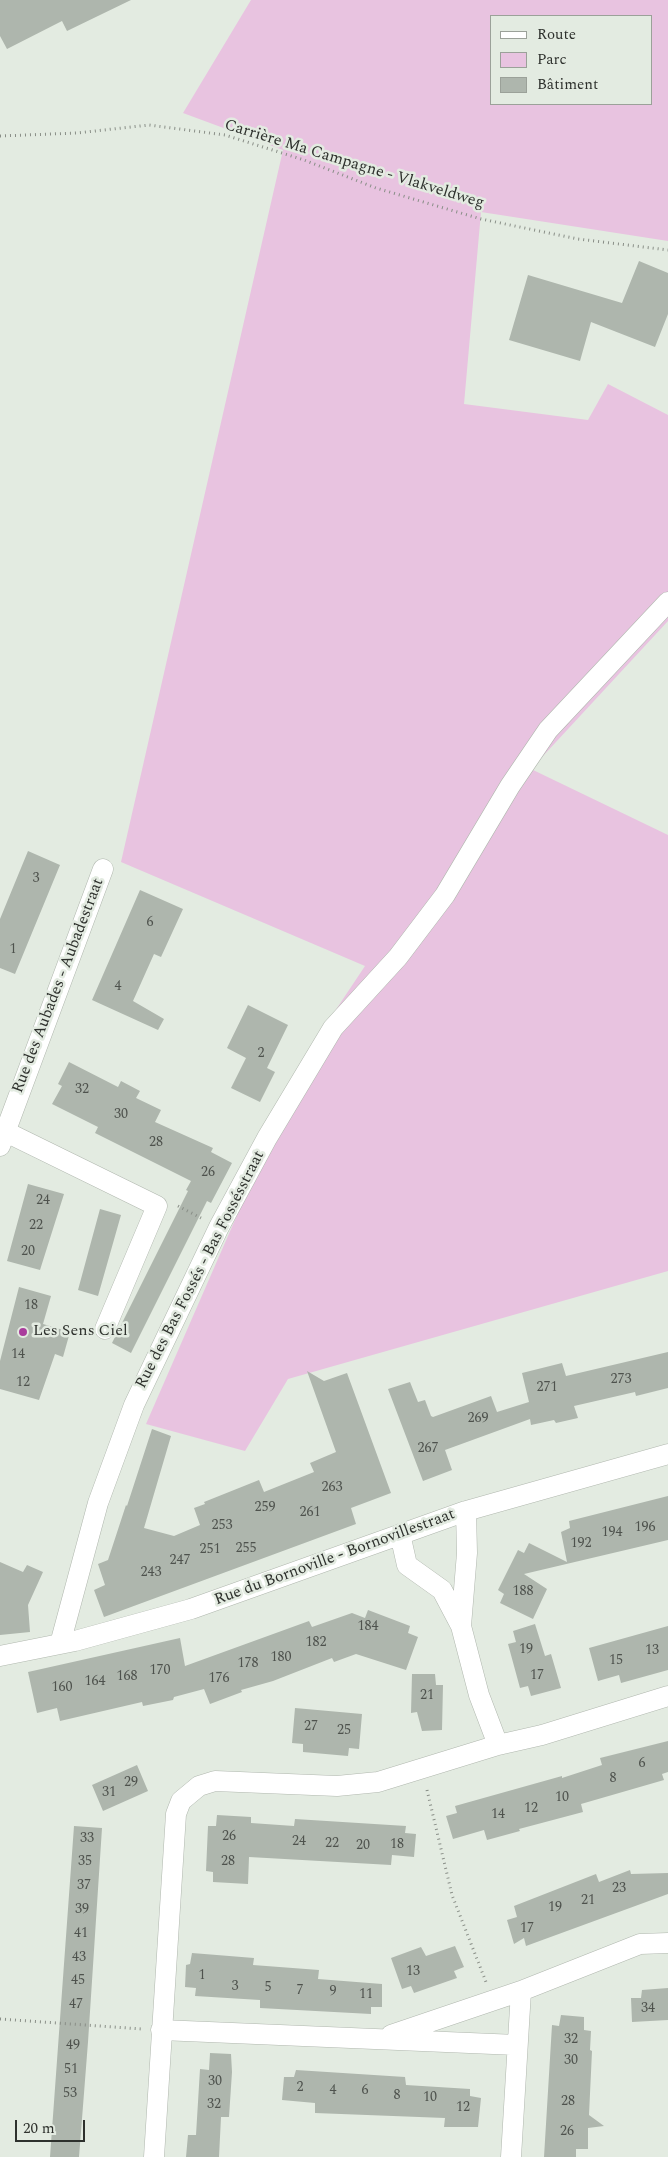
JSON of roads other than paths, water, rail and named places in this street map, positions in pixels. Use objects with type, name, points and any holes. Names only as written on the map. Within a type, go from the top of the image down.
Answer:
[{"type":"street","name":"Rue des Bas Fossés - Bas Fossésstraat","points":[[60,1644],[98,1503],[129,1418],[219,1227],[268,1138],[333,1028],[398,957],[445,895],[510,786],[548,730],[668,602]]},
{"type":"street","name":"Rue des Aubades - Aubadestraat","points":[[1,1135],[104,869]]},
{"type":"street","points":[[1,1135],[157,1206],[105,1329]]},
{"type":"street","name":"Rue du Bornoville - Bornovillestraat","points":[[0,1656],[60,1644],[204,1605],[466,1512],[668,1454]]},
{"type":"street","points":[[461,1626],[468,1552],[466,1512]]},
{"type":"street","points":[[400,1534],[407,1565],[442,1590],[461,1626],[479,1695],[498,1745]]},
{"type":"street","points":[[154,2157],[176,1814],[181,1801],[186,1795],[199,1786],[215,1781],[356,1785],[378,1782],[498,1745],[542,1735],[668,1696]]},
{"type":"street","points":[[380,2039],[493,2001],[640,1944],[668,1943]]},
{"type":"street","points":[[511,2157],[520,1991]]},
{"type":"street","points":[[161,2030],[518,2045]]},
{"type":"place","name":"Les Sens Ciel","points":[[23,1332]]}]
